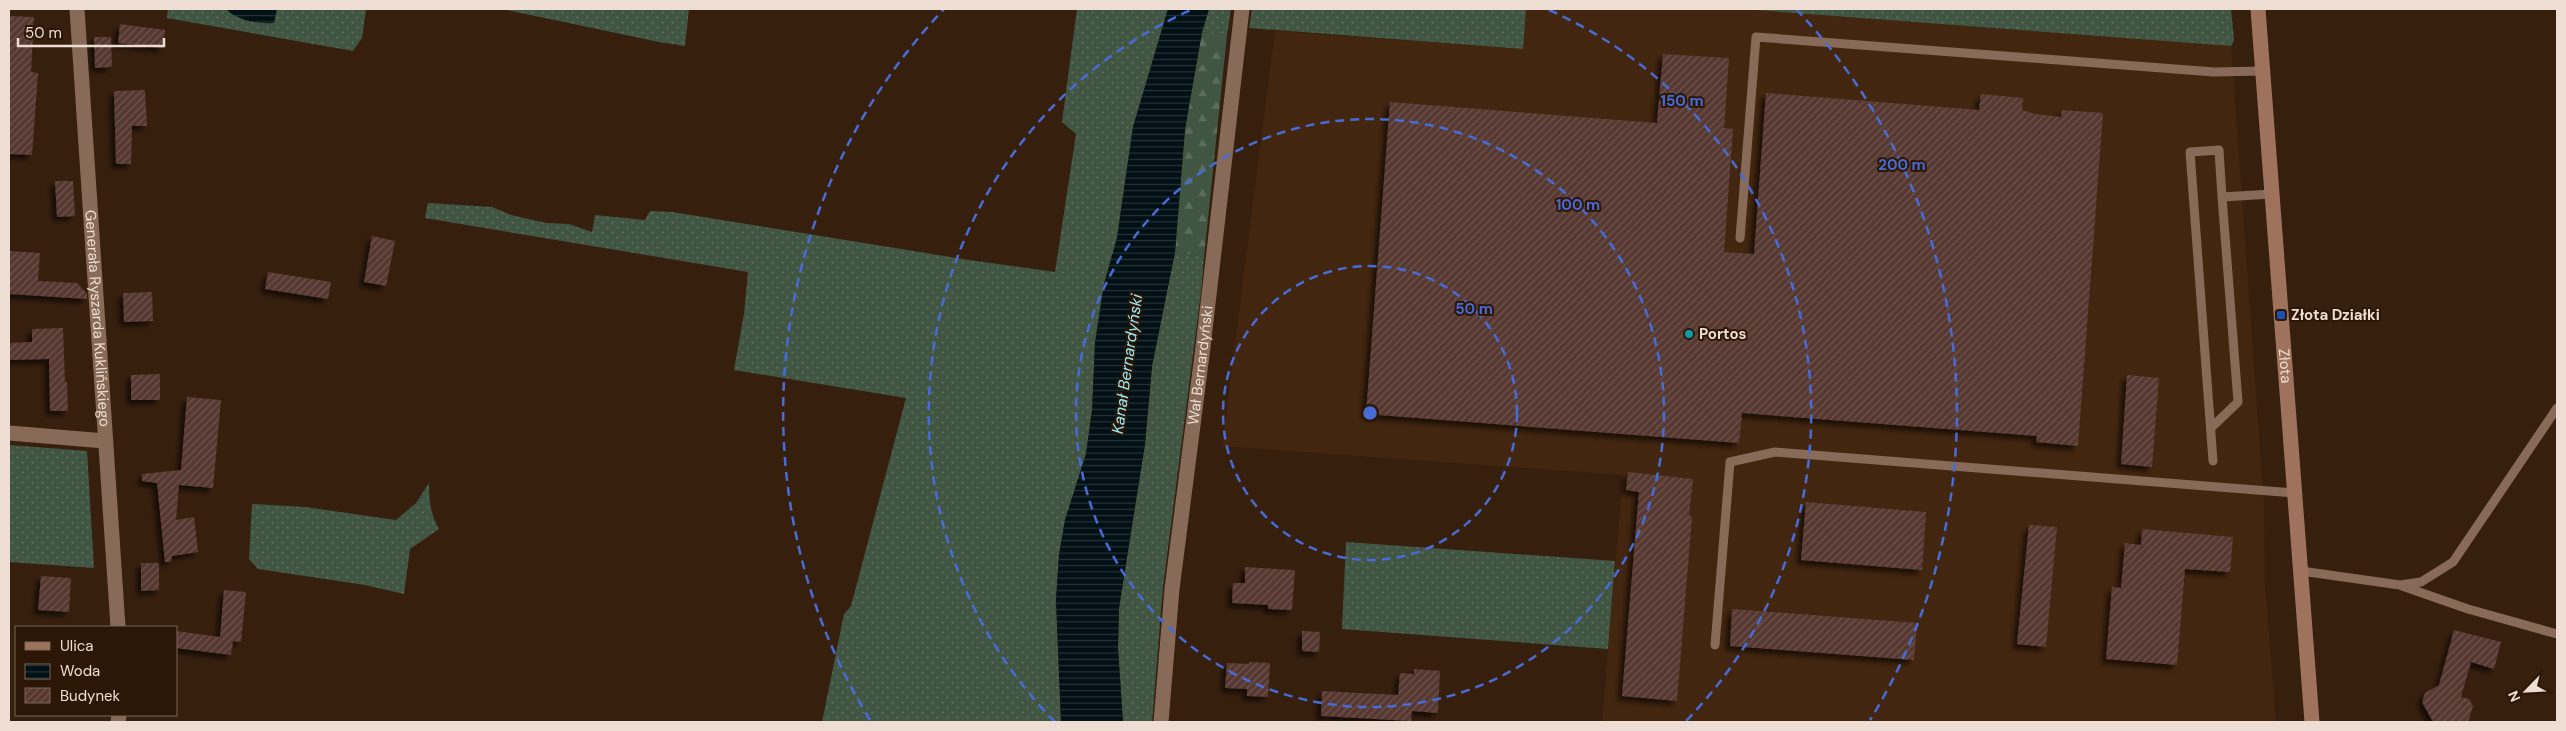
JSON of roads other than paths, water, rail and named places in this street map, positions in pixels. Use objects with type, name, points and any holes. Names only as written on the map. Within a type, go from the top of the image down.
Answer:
[{"type":"street","name":"Generała Ryszarda Kuklińskiego","points":[[77,9],[118,626]]},
{"type":"street","name":"Wał Bernardyński","points":[[1161,722],[1172,588],[1203,347],[1242,9]]},
{"type":"street","name":"Złota","points":[[2258,9],[2312,722]]},
{"type":"street","points":[[9,433],[105,440]]},
{"type":"lane","points":[[1740,238],[1756,37],[2214,72],[2263,71]]},
{"type":"lane","points":[[2211,428],[2238,402],[2218,150],[2190,152],[2213,460]]},
{"type":"lane","points":[[2222,197],[2272,194]]},
{"type":"lane","points":[[2400,585],[2421,582],[2453,562],[2557,408]]},
{"type":"lane","points":[[1714,645],[1730,462],[1774,452],[2295,493]]},
{"type":"lane","points":[[2301,571],[2400,585],[2468,609],[2557,634]]},
{"type":"water","points":[[226,9],[277,9],[274,23],[268,23],[242,19]]},
{"type":"water","name":"Kanał Bernardyński","points":[[1168,9],[1209,9],[1202,32],[1185,129],[1175,252],[1152,366],[1145,444],[1119,608],[1118,649],[1123,722],[1061,722],[1056,600],[1059,555],[1065,520],[1086,454],[1092,411],[1095,343],[1104,284],[1117,238],[1133,127]]},
{"type":"place","name":"Złota Działki","points":[[2281,315]]},
{"type":"place","name":"Portos","points":[[1689,334]]}]
